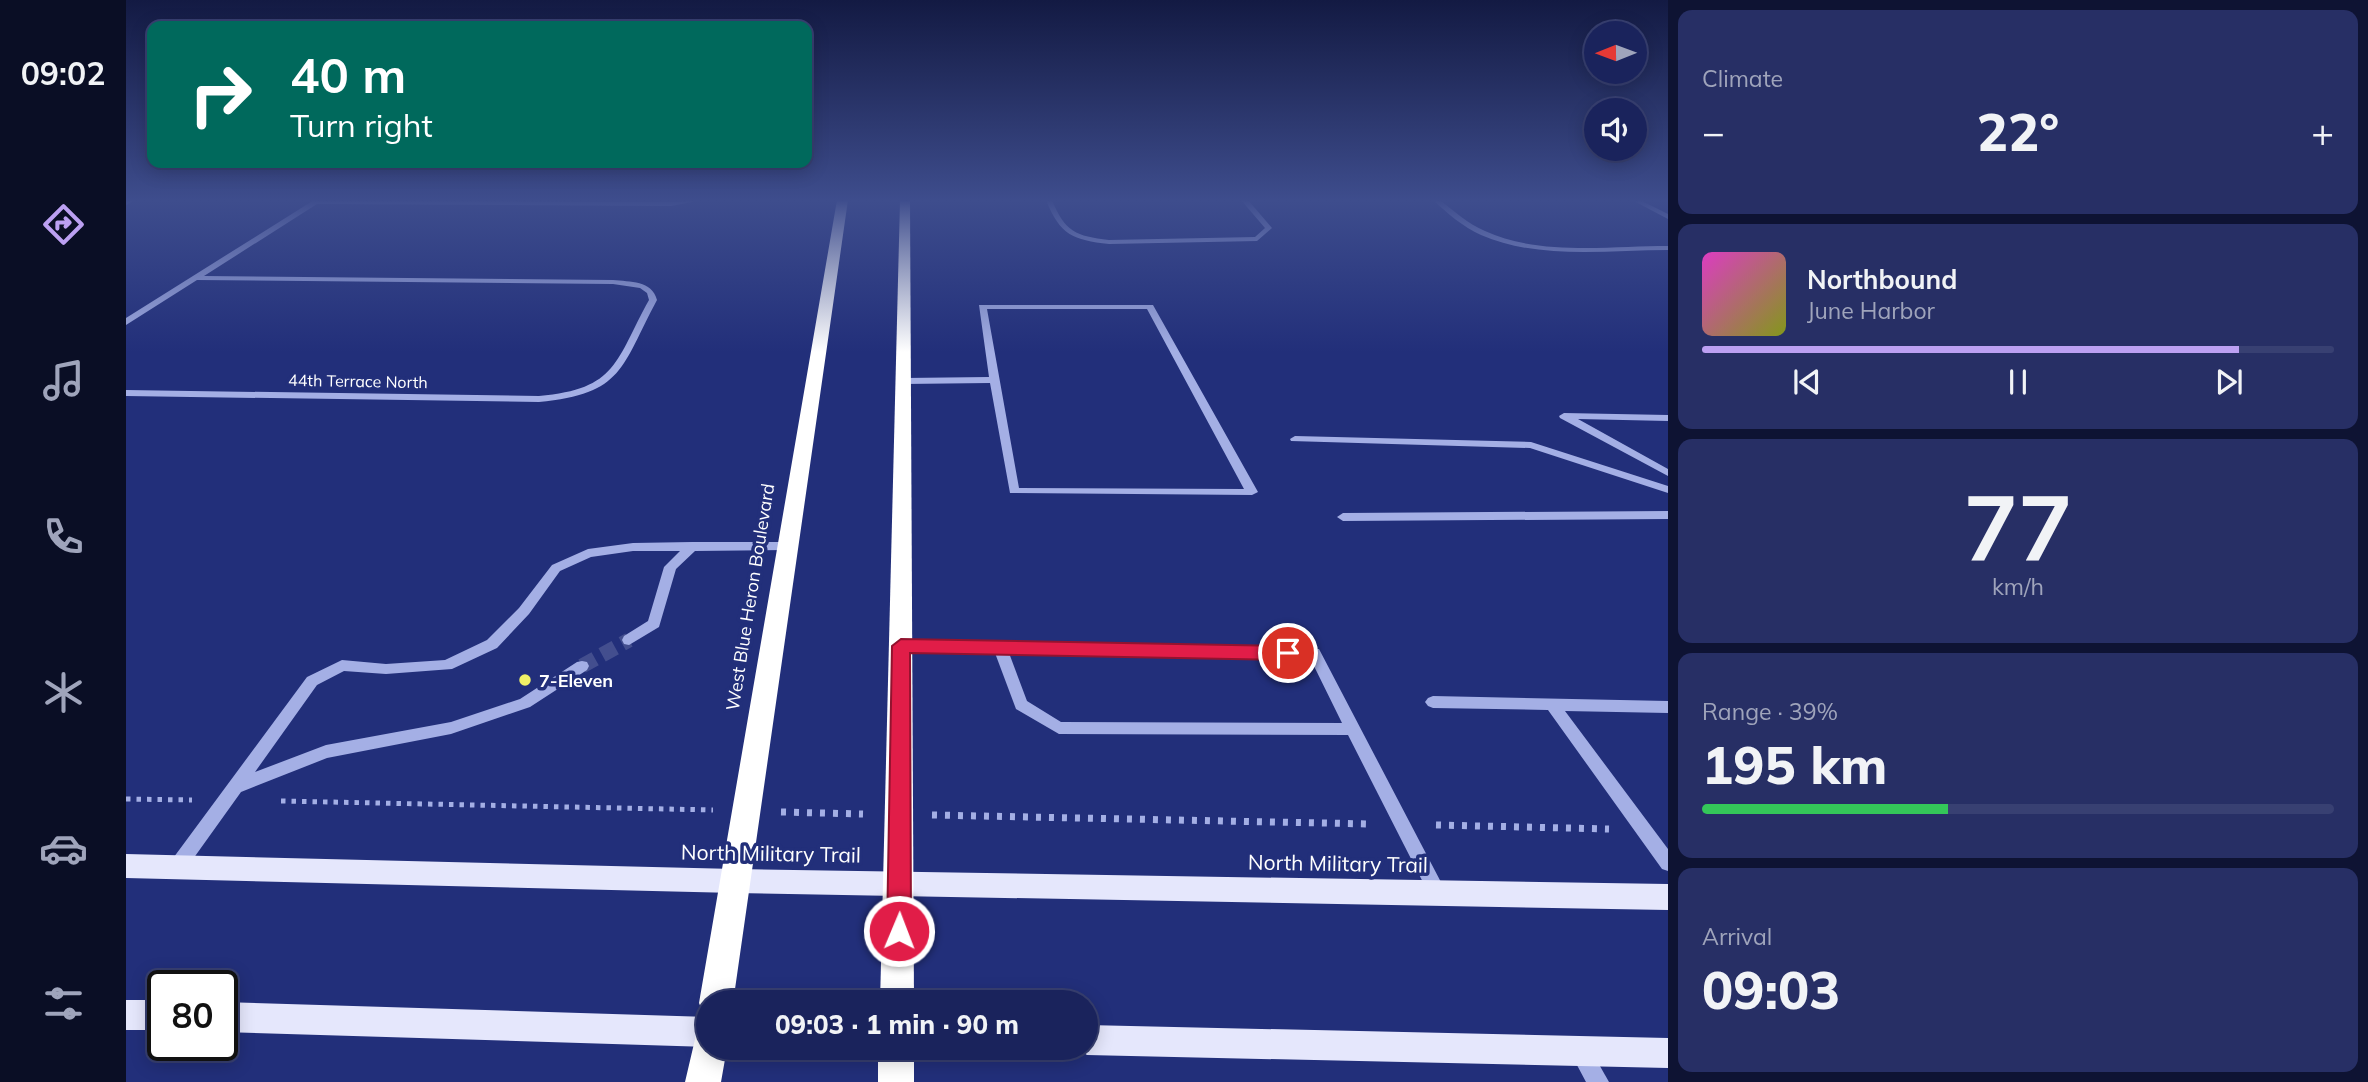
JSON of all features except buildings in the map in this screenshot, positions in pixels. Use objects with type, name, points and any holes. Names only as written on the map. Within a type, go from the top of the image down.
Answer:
[{"type":"highway","name":"West Blue Heron Boulevard","points":[[718,990],[836,250]]},
{"type":"highway","points":[[897,990],[905,250]]},
{"type":"highway","points":[[703,1082],[707,1060]]},
{"type":"highway","points":[[896,1060],[896,1082]]},
{"type":"main road","name":"North Military Trail","points":[[126,866],[735,881],[1668,897]]},
{"type":"main road","points":[[126,1015],[147,1015]]},
{"type":"main road","points":[[238,1017],[696,1032]]},
{"type":"main road","points":[[1098,1040],[1668,1053]]},
{"type":"street","points":[[126,323],[240,250]]},
{"type":"street","name":"44th Terrace North","points":[[126,393],[539,399],[588,390],[610,376],[653,300],[651,292],[642,286],[613,282],[197,278]]},
{"type":"street","points":[[982,307],[1150,307],[1252,492],[1014,491],[994,380],[982,307]]},
{"type":"street","points":[[904,381],[994,380]]},
{"type":"street","points":[[1668,418],[1564,416],[1668,473]]},
{"type":"street","points":[[1295,439],[1531,445],[1668,490]]},
{"type":"street","points":[[1343,517],[1668,515]]},
{"type":"street","points":[[177,867],[312,681],[342,665],[386,669],[447,664],[492,644],[524,611],[556,568],[588,553],[633,547],[788,546]]},
{"type":"street","points":[[629,640],[654,624],[670,567],[692,547]]},
{"type":"street","points":[[901,646],[1002,650],[1314,653],[1437,893]]},
{"type":"street","points":[[1002,650],[1021,705],[1059,729],[1352,729]]},
{"type":"street","points":[[236,787],[326,752],[452,728],[525,703],[582,666]]},
{"type":"street","points":[[1433,702],[1668,707]]},
{"type":"street","points":[[1552,705],[1668,863]]},
{"type":"street","points":[[1581,1051],[1598,1082]]},
{"type":"tunnel","points":[[582,666],[629,640]]},
{"type":"place","name":"7-Eleven","points":[[525,680]]},
{"type":"route","points":[[899,931],[901,646],[1002,650],[1288,653]]}]
